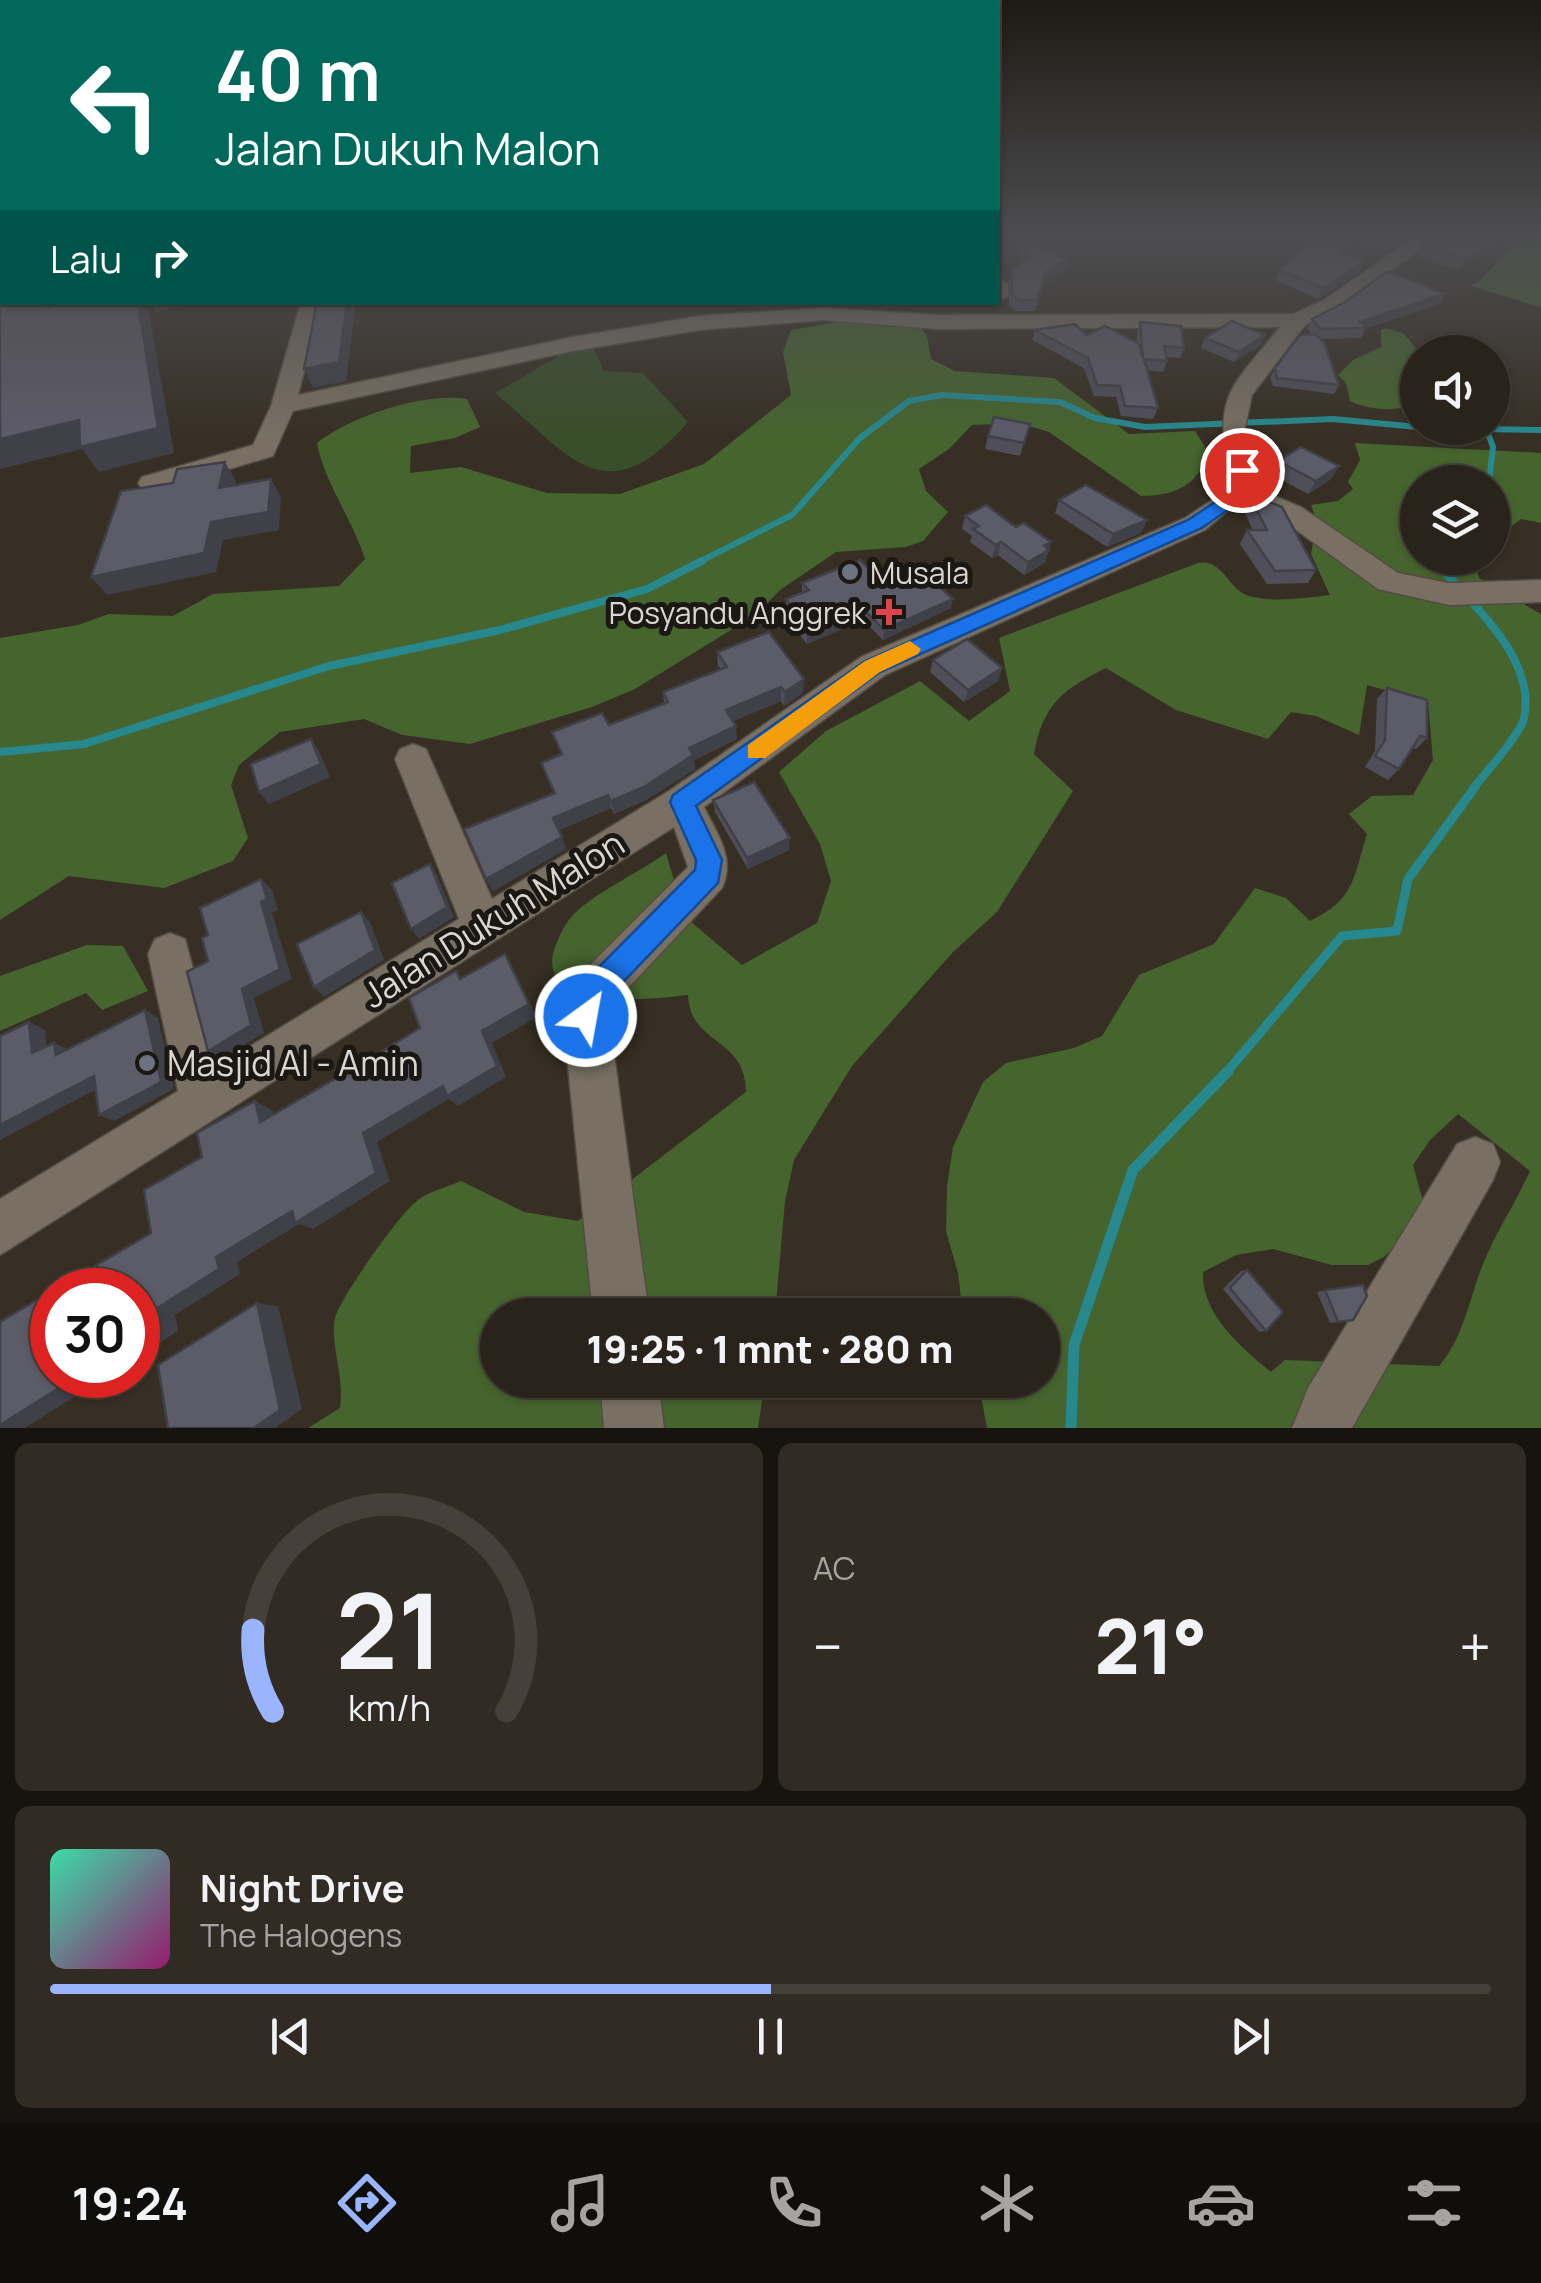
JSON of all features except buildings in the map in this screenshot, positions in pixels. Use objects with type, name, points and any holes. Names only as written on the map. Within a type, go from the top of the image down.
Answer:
[{"type":"street","points":[[152,483],[264,450],[284,406],[311,305]]},
{"type":"street","points":[[1329,305],[1297,320],[1240,394],[1232,423],[1242,470],[1232,488],[1290,513],[1389,582],[1461,593],[1541,592]]},
{"type":"street","points":[[284,406],[700,323],[944,308],[1297,320]]},
{"type":"street","name":"Jalan Dukuh Malon","points":[[0,1229],[682,802],[873,666],[978,616],[1156,544],[1222,505],[1232,488]]},
{"type":"street","points":[[412,760],[482,925]]},
{"type":"street","points":[[619,1298],[586,1016],[595,991],[708,874],[709,860],[682,802]]},
{"type":"street","points":[[170,954],[204,1102]]},
{"type":"street","points":[[1322,1428],[1329,1409],[1475,1162]]},
{"type":"street","points":[[630,1398],[634,1428]]},
{"type":"green space","points":[[845,321],[921,328],[927,336],[931,359],[955,371],[1054,378],[1129,434],[1195,431],[1208,452],[1204,463],[1192,480],[1175,491],[1141,496],[1049,432],[1019,423],[972,425],[949,449],[919,469],[926,491],[948,512],[923,541],[906,547],[836,552],[780,590],[757,614],[635,689],[592,707],[470,744],[402,735],[364,719],[280,732],[239,765],[231,785],[248,838],[233,861],[164,888],[69,876],[0,920],[0,638],[78,625],[109,614],[173,616],[213,594],[339,586],[365,559],[325,471],[317,443],[349,424],[389,408],[430,399],[467,399],[480,427],[455,438],[411,446],[410,473],[461,467],[547,493],[620,494],[704,464],[791,395],[783,352],[791,330]]},
{"type":"green space","points":[[1381,330],[1405,335],[1400,335],[1400,408],[1367,407],[1350,401],[1346,383],[1338,375],[1353,360],[1381,347]]},
{"type":"green space","points":[[594,349],[604,371],[643,373],[688,422],[659,451],[633,467],[610,471],[588,467],[567,455],[495,393],[567,351]]},
{"type":"green space","points":[[1355,443],[1541,453],[1541,523],[1521,519],[1510,527],[1510,465],[1400,465],[1400,575],[1478,575],[1541,614],[1541,1428],[987,1428],[981,1398],[1060,1398],[1060,1298],[961,1298],[946,1231],[947,1186],[953,1147],[983,1082],[1006,1063],[1074,1048],[1102,1036],[1139,975],[1214,944],[1255,888],[1286,898],[1310,921],[1325,913],[1350,886],[1367,834],[1349,814],[1372,796],[1413,795],[1433,760],[1428,702],[1367,685],[1359,735],[1316,716],[1291,712],[1268,739],[1176,710],[1106,668],[1067,691],[1043,722],[1034,754],[1073,791],[997,912],[953,952],[852,1066],[794,1160],[785,1201],[776,1298],[480,1298],[480,1398],[762,1398],[758,1428],[308,1428],[340,1408],[334,1325],[341,1304],[386,1237],[418,1200],[461,1181],[524,1212],[578,1221],[746,1092],[737,1060],[698,1024],[688,995],[603,998],[564,986],[554,973],[553,954],[561,932],[575,913],[666,853],[684,916],[742,965],[817,923],[831,881],[820,844],[779,772],[826,731],[920,681],[969,721],[1010,691],[999,638],[1198,563],[1214,565],[1249,596],[1279,600],[1330,595],[1311,554],[1317,521],[1311,505],[1338,501],[1353,489],[1348,482],[1360,460]],"holes":[[[1458,1114],[1530,1171],[1488,1252],[1454,1343],[1439,1366],[1285,1360],[1271,1372],[1225,1328],[1204,1287],[1203,1272],[1236,1255],[1273,1249],[1332,1265],[1368,1265],[1384,1257],[1424,1205],[1413,1165],[1430,1140]]]},
{"type":"green space","points":[[87,945],[123,946],[148,991],[102,1010],[86,993],[0,1031],[0,976]]},
{"type":"waterway","points":[[697,563],[792,515],[860,438],[909,401],[942,395],[1060,402],[1095,418],[1145,427],[1333,419],[1400,425]]},
{"type":"waterway","points":[[1510,429],[1541,430]]},
{"type":"waterway","points":[[1491,465],[1492,445]]},
{"type":"waterway","points":[[0,752],[84,744],[329,666],[500,630],[647,589],[702,561]]},
{"type":"waterway","points":[[1447,575],[1460,589]]},
{"type":"waterway","points":[[1469,599],[1511,653],[1526,701],[1524,718],[1516,734],[1473,789]]},
{"type":"waterway","points":[[1226,1073],[1342,936],[1397,931],[1408,879],[1475,787]]},
{"type":"waterway","points":[[1071,1428],[1074,1345],[1133,1170],[1228,1071]]},
{"type":"slow traffic","points":[[757,751],[873,666],[910,649]]},
{"type":"place","name":"Musala","points":[[850,572]]},
{"type":"place","name":"Posyandu Anggrek","points":[[889,612]]},
{"type":"place","name":"Masjid Al - Amin","points":[[147,1063]]},
{"type":"route","points":[[586,1016],[595,991],[708,874],[709,860],[682,802],[873,666],[978,616],[1156,544],[1195,524],[1222,505],[1242,470]]}]
